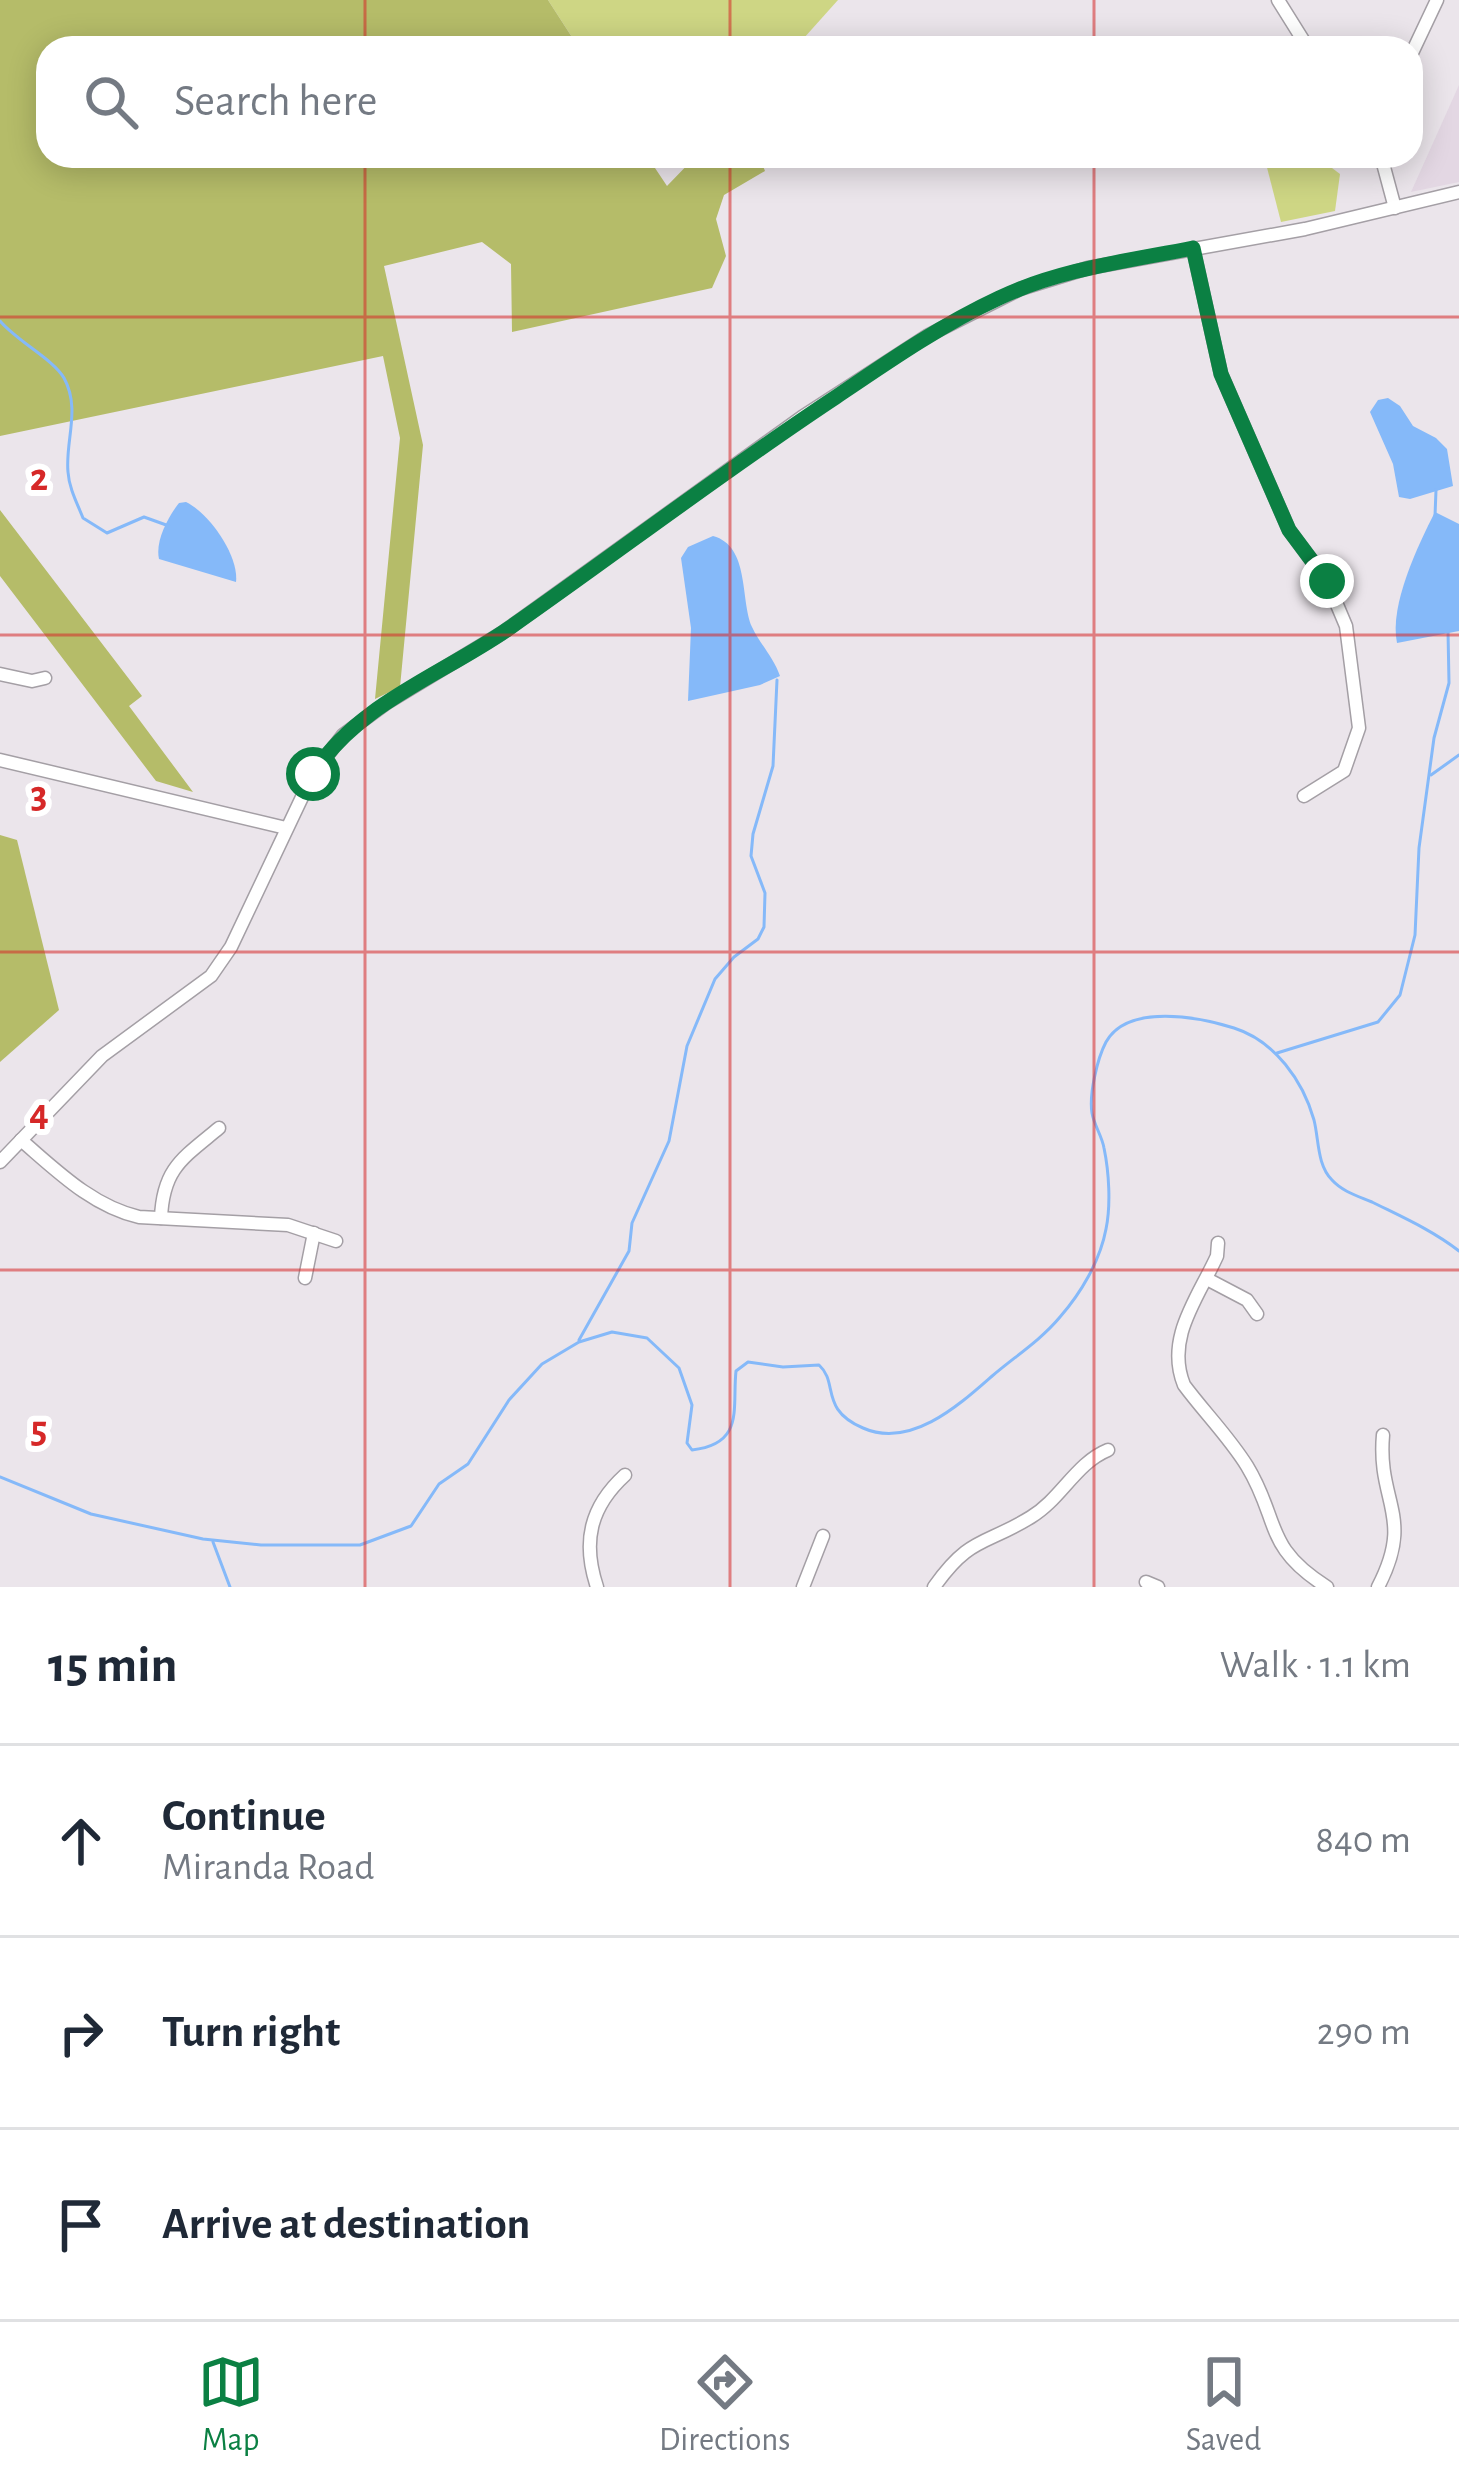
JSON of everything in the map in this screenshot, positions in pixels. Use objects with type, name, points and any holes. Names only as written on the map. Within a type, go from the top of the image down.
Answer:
[{"type":"street","points":[[1278,0],[1300,36]]},
{"type":"street","points":[[1420,36],[1437,0]]},
{"type":"street","points":[[1385,168],[1395,208]]},
{"type":"street","points":[[0,1162],[102,1056],[211,976],[231,947],[322,760],[355,724],[502,633],[802,417],[922,340],[1020,289],[1088,268],[1305,229],[1459,192]]},
{"type":"street","points":[[1193,248],[1221,374],[1289,530],[1327,581],[1346,626],[1359,728],[1344,771],[1304,796]]},
{"type":"street","points":[[0,674],[45,678]]},
{"type":"street","points":[[0,760],[286,828]]},
{"type":"street","points":[[161,1218],[172,1168],[219,1128]]},
{"type":"street","points":[[21,1140],[94,1200],[115,1211],[274,1223],[336,1241]]},
{"type":"street","points":[[305,1278],[314,1233]]},
{"type":"street","points":[[1218,1243],[1207,1279],[1177,1341],[1178,1370],[1184,1385],[1249,1469],[1286,1555],[1298,1569],[1327,1587]]},
{"type":"street","points":[[1207,1279],[1247,1300],[1257,1314]]},
{"type":"street","points":[[1378,1587],[1392,1561],[1398,1530],[1382,1471],[1383,1435]]},
{"type":"street","points":[[934,1587],[965,1549],[1031,1517],[1093,1457],[1108,1450]]},
{"type":"street","points":[[597,1587],[589,1559],[590,1527],[603,1497],[625,1475]]},
{"type":"street","points":[[802,1587],[823,1536]]},
{"type":"shaded area","points":[[1459,85],[1459,182],[1411,192]]},
{"type":"green space","points":[[0,0],[548,0],[571,36],[36,36],[36,168],[655,168],[667,186],[684,168],[765,171],[724,195],[716,219],[726,256],[712,288],[512,332],[511,264],[482,242],[384,266],[423,445],[400,687],[375,699],[400,438],[383,356],[0,436]]},
{"type":"green space","points":[[548,0],[838,0],[806,36],[571,36]]},
{"type":"green space","points":[[1267,168],[1332,168],[1340,174],[1335,211],[1281,222]]},
{"type":"green space","points":[[0,510],[142,696],[129,706],[193,792],[156,781],[0,576]]},
{"type":"green space","points":[[0,835],[17,840],[59,1010],[0,1062]]},
{"type":"water","points":[[1388,398],[1400,406],[1413,426],[1447,449],[1453,486],[1410,499],[1399,497],[1393,464],[1370,412],[1378,400]]},
{"type":"water","points":[[186,502],[221,537],[233,560],[236,582],[159,559],[167,522],[179,503]]},
{"type":"water","points":[[1435,512],[1459,524],[1459,631],[1397,643],[1401,594]]},
{"type":"water","points":[[713,536],[733,550],[752,627],[780,676],[688,701],[691,628],[681,558],[688,547]]},
{"type":"waterway","points":[[0,321],[64,378],[72,413],[68,472],[83,518],[107,533],[144,517],[169,526]]},
{"type":"waterway","points":[[1435,516],[1436,490]]},
{"type":"waterway","points":[[1277,1053],[1378,1022],[1400,995],[1415,935],[1419,848],[1434,738],[1449,683],[1448,631]]},
{"type":"waterway","points":[[579,1340],[629,1251],[632,1223],[669,1141],[687,1046],[715,979],[758,939],[764,927],[765,893],[751,856],[773,766],[777,680]]},
{"type":"waterway","points":[[1431,775],[1459,755]]},
{"type":"waterway","points":[[0,1477],[91,1514],[203,1539],[261,1545],[360,1545],[411,1526],[439,1484],[468,1464],[509,1400],[542,1364],[579,1342],[612,1332],[647,1338],[679,1368],[692,1405],[687,1443],[692,1450],[709,1446],[728,1432],[736,1371],[748,1362],[819,1365],[835,1404],[849,1421],[881,1433],[915,1429],[948,1411],[1035,1341],[1068,1308],[1089,1276],[1103,1241],[1109,1199],[1104,1148],[1092,1113],[1094,1077],[1106,1042],[1116,1030],[1147,1018],[1202,1020],[1262,1042],[1303,1091],[1321,1160],[1332,1180],[1459,1251]]},
{"type":"waterway","points":[[213,1542],[230,1587]]},
{"type":"route","points":[[313,774],[355,724],[470,655],[802,417],[927,336],[1020,289],[1088,268],[1193,248],[1221,374],[1289,530],[1327,581]]}]
